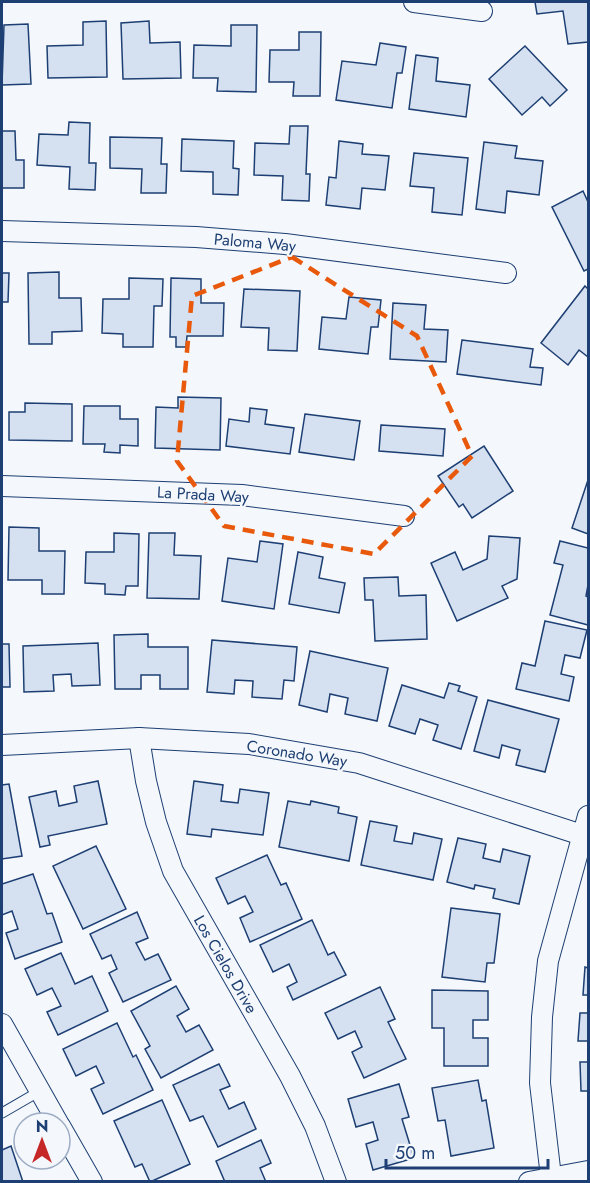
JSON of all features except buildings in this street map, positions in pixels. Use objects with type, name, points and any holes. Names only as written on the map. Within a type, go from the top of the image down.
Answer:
[{"type":"street","points":[[414,2],[482,11]]},
{"type":"street","name":"Paloma Way","points":[[2,231],[196,237],[285,244],[506,273]]},
{"type":"street","name":"La Prada Way","points":[[2,486],[242,495],[404,516]]},
{"type":"street","name":"Coronado Way","points":[[2,745],[139,738],[249,744],[359,763],[582,836]]},
{"type":"street","name":"Los Cielos Drive","points":[[139,738],[156,822],[173,871],[290,1076],[315,1126],[336,1182]]},
{"type":"street","points":[[551,1177],[540,1083],[542,1017],[548,962],[588,816]]},
{"type":"street","points":[[2,1029],[51,1111]]},
{"type":"street","points":[[72,1147],[92,1182]]},
{"type":"street","points":[[529,1182],[588,1172]]},
{"type":"lane","points":[[2,1113],[39,1091]]},
{"type":"highlighted area","points":[[292,257],[417,336],[472,456],[374,554],[224,526],[177,461],[192,296]]}]
